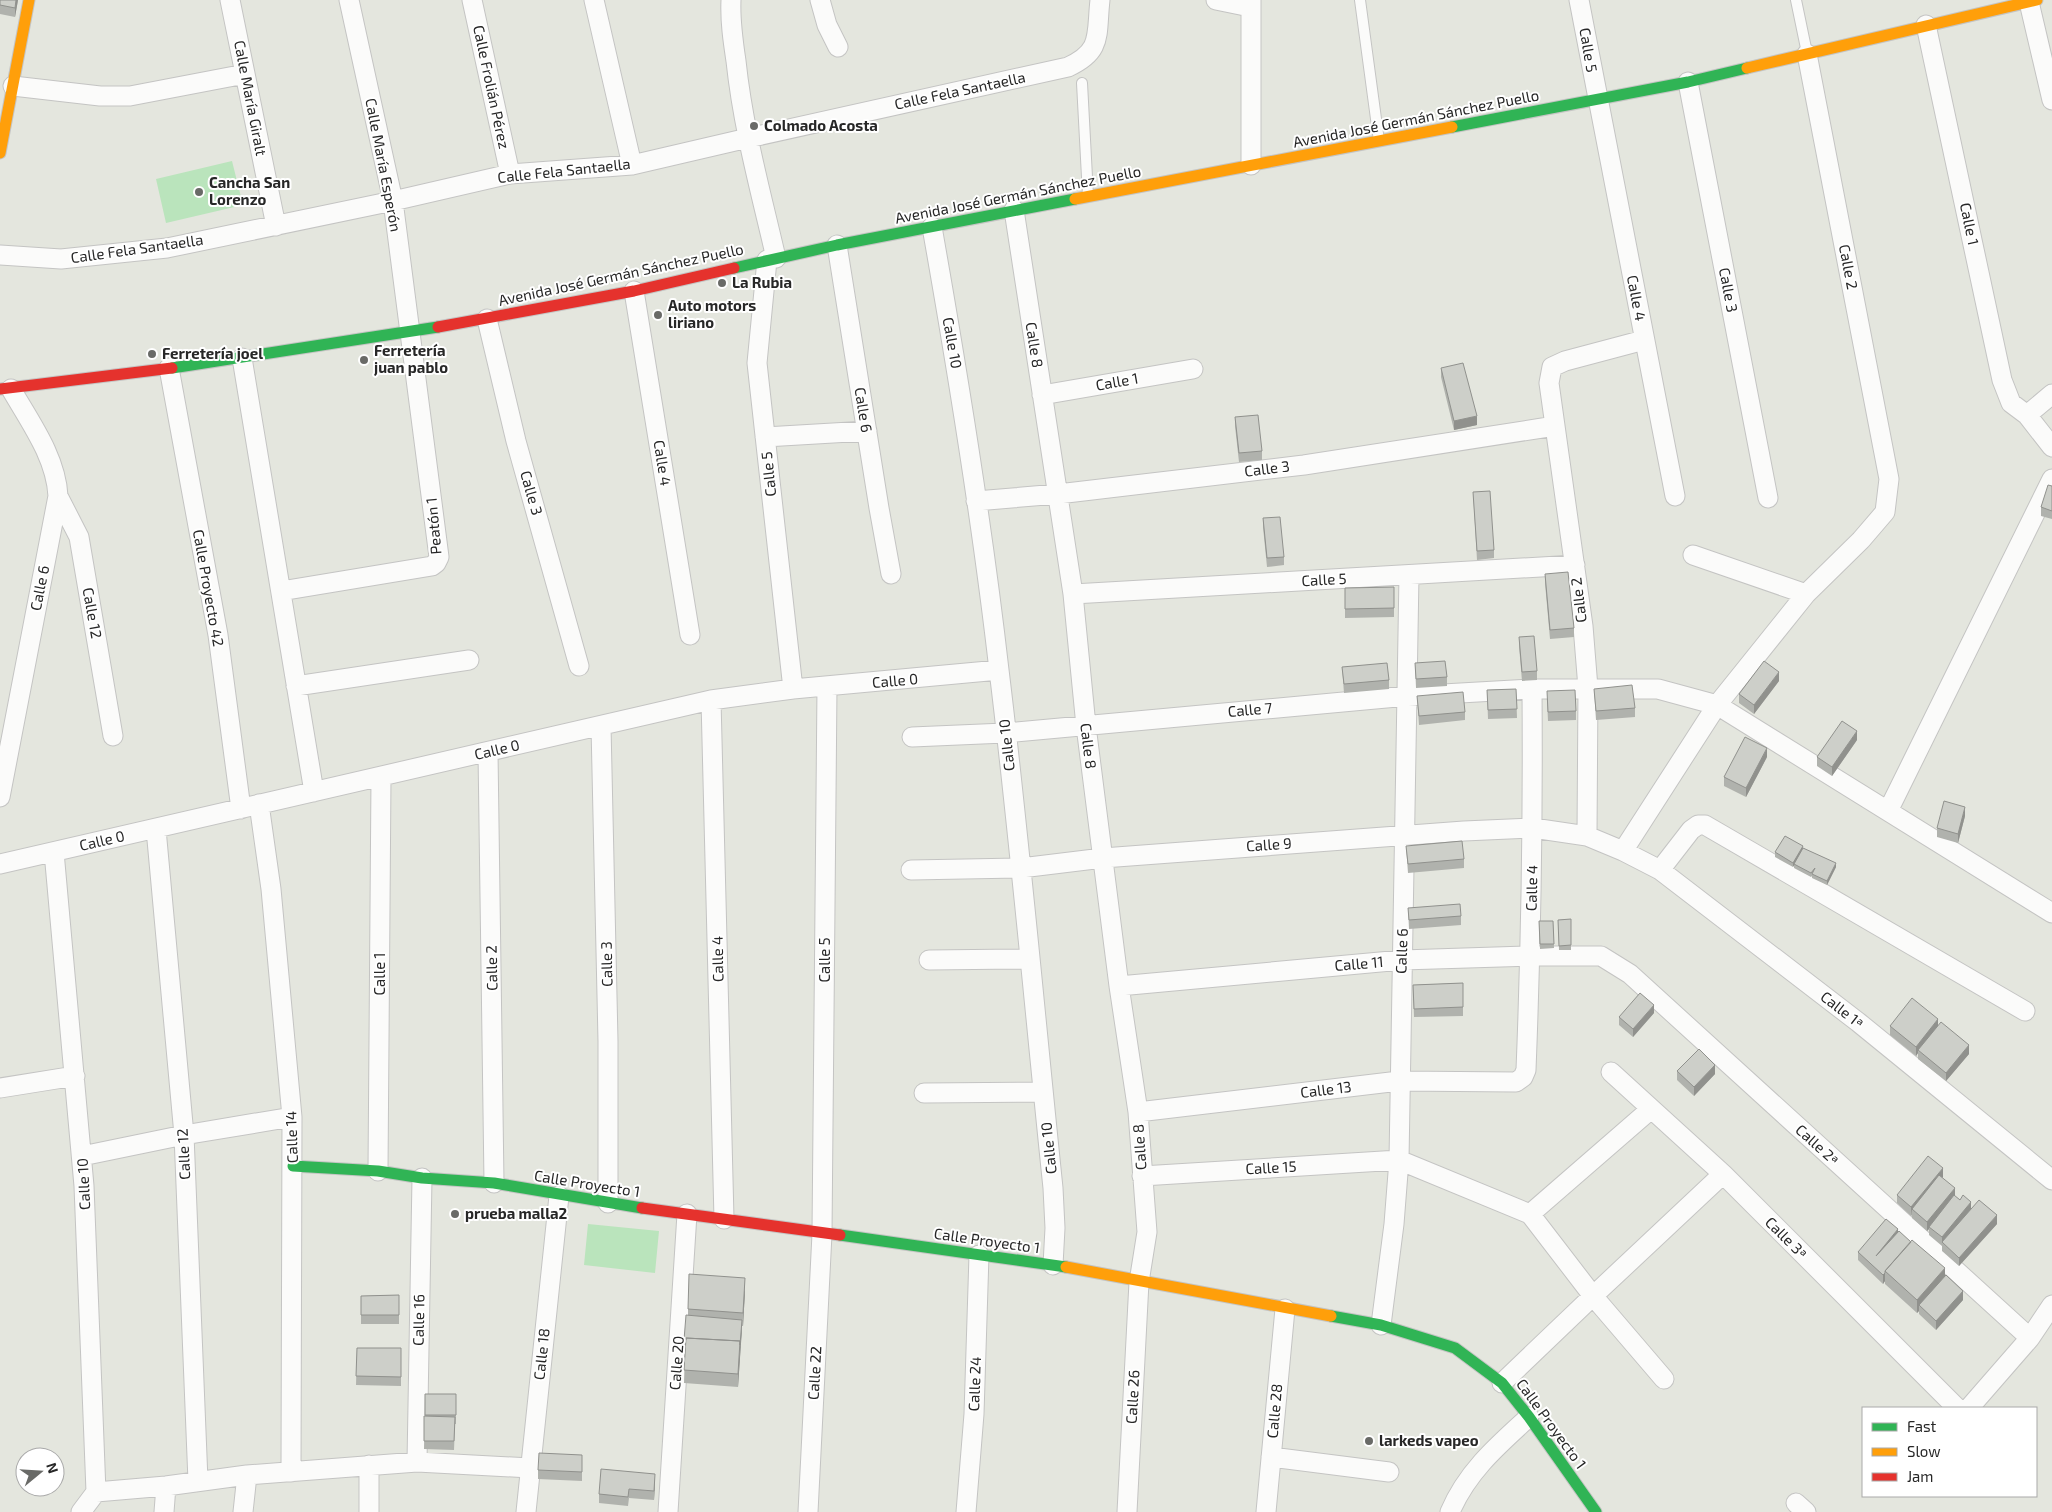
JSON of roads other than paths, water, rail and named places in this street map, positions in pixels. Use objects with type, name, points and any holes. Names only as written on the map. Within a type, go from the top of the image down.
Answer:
[{"type":"main road","points":[[0,153],[29,0]]},
{"type":"main road","name":"Avenida José Germán Sánchez Puello","points":[[6,389],[242,358],[487,319],[634,290],[837,245],[1014,210],[1688,82],[2033,1]]},
{"type":"main road","name":"Calle Proyecto 1","points":[[294,1166],[378,1171],[422,1178],[494,1183],[559,1196],[1053,1265],[1285,1309],[1381,1325],[1455,1348],[1502,1383],[1596,1512]]},
{"type":"street","name":"Calle María Giralt","points":[[230,0],[276,226]]},
{"type":"street","name":"Calle María Esperón","points":[[349,0],[393,201],[410,332]]},
{"type":"street","name":"Calle Frolián Pérez","points":[[472,0],[510,174]]},
{"type":"street","points":[[594,0],[632,165]]},
{"type":"street","name":"Calle 5","points":[[731,0],[730,16],[737,75],[771,259],[758,362],[793,689]]},
{"type":"street","points":[[820,0],[827,25],[838,47]]},
{"type":"street","name":"Calle Fela Santaella","points":[[0,255],[61,259],[167,248],[393,201],[510,174],[632,165],[1068,67],[1084,60],[1095,46],[1100,0]]},
{"type":"street","points":[[1216,0],[1250,4],[1251,165]]},
{"type":"street","name":"Calle 5","points":[[1579,0],[1597,100]]},
{"type":"street","points":[[2033,1],[2052,100]]},
{"type":"street","name":"Calle 1","points":[[1926,25],[2002,380],[2011,403],[2027,415],[2052,447]]},
{"type":"street","name":"Calle 2","points":[[1623,850],[1717,705],[1806,594],[1861,540],[1885,512],[1889,479],[1807,54]]},
{"type":"street","points":[[13,86],[100,96],[130,96],[245,74]]},
{"type":"street","name":"Calle 3","points":[[1688,82],[1768,498]]},
{"type":"street","name":"Calle 4","points":[[1597,100],[1675,496]]},
{"type":"street","name":"Calle 8","points":[[1014,210],[1072,594],[1086,726],[1119,986],[1138,1112],[1147,1232],[1140,1282]]},
{"type":"street","name":"Calle 10","points":[[932,227],[963,403],[1000,670],[1043,1092],[1054,1218],[1053,1265]]},
{"type":"street","name":"Calle 6","points":[[837,245],[891,574]]},
{"type":"street","name":"Calle 4","points":[[634,290],[690,635]]},
{"type":"street","name":"Calle 3","points":[[487,319],[516,441],[579,666]]},
{"type":"street","name":"Peatón 1","points":[[281,591],[432,566],[439,557],[410,332]]},
{"type":"street","name":"Calle 2","points":[[1587,836],[1588,688],[1575,566],[1556,426],[1548,383],[1552,367],[1565,361],[1644,340]]},
{"type":"street","points":[[242,358],[314,792]]},
{"type":"street","name":"Calle Proyecto 42","points":[[169,368],[250,806]]},
{"type":"street","name":"Calle 1","points":[[1042,395],[1192,369]]},
{"type":"street","name":"Calle 6","points":[[0,797],[2,774],[58,496],[57,479],[52,464],[6,389]]},
{"type":"street","points":[[2027,415],[2052,394]]},
{"type":"street","name":"Calle 3","points":[[976,502],[1304,465],[1556,426]]},
{"type":"street","points":[[765,437],[867,431]]},
{"type":"street","points":[[1888,811],[2052,479]]},
{"type":"street","name":"Calle 12","points":[[58,496],[79,537],[113,736]]},
{"type":"street","points":[[1693,555],[1806,594]]},
{"type":"street","name":"Calle 5","points":[[1072,594],[1575,566]]},
{"type":"street","name":"Calle 6","points":[[1381,1325],[1394,1224],[1399,1160],[1409,575]]},
{"type":"street","points":[[296,686],[469,660]]},
{"type":"street","name":"Calle 0","points":[[0,864],[250,806],[381,778],[712,700],[793,689],[1000,670]]},
{"type":"street","name":"Calle 5","points":[[822,1234],[827,687]]},
{"type":"street","name":"Calle 4","points":[[1516,1082],[1522,1078],[1526,1070],[1533,828],[1532,689]]},
{"type":"street","name":"Calle 7","points":[[912,737],[1005,733],[1408,696],[1532,689],[1658,690],[1717,705],[2052,913]]},
{"type":"street","name":"Calle 4","points":[[712,700],[724,1219]]},
{"type":"street","name":"Calle 3","points":[[601,726],[608,1040],[608,1203]]},
{"type":"street","name":"Calle 2","points":[[488,752],[494,1183]]},
{"type":"street","name":"Calle 1","points":[[378,1171],[381,778]]},
{"type":"street","name":"Calle 14","points":[[250,806],[272,889],[292,1117],[294,1166],[290,1472]]},
{"type":"street","points":[[1660,870],[1691,830],[1698,825],[1713,828],[2025,1011]]},
{"type":"street","name":"Calle 9","points":[[911,870],[1021,868],[1103,858],[1406,834],[1533,828],[1587,836],[1623,850]]},
{"type":"street","name":"Calle 12","points":[[156,829],[184,1135],[198,1480]]},
{"type":"street","name":"Calle 1ª","points":[[1623,850],[1660,870],[1858,1022],[2052,1180]]},
{"type":"street","name":"Calle 10","points":[[54,852],[82,1156],[96,1492]]},
{"type":"street","name":"Calle 11","points":[[1119,986],[1402,960],[1601,956]]},
{"type":"street","name":"Calle 2ª","points":[[1601,956],[1630,974],[2030,1338]]},
{"type":"street","points":[[929,960],[1030,959]]},
{"type":"street","name":"Calle 3ª","points":[[1611,1072],[1723,1174],[1955,1407]]},
{"type":"street","points":[[0,1088],[75,1076]]},
{"type":"street","name":"Calle 13","points":[[1138,1112],[1400,1082],[1516,1082]]},
{"type":"street","points":[[924,1094],[1043,1092]]},
{"type":"street","points":[[1530,1214],[1651,1109]]},
{"type":"street","points":[[82,1156],[184,1135],[292,1117]]},
{"type":"street","points":[[1399,1160],[1530,1214],[1593,1296],[1664,1379]]},
{"type":"street","name":"Calle 15","points":[[1142,1176],[1399,1160]]},
{"type":"street","points":[[1502,1383],[1723,1174]]},
{"type":"street","name":"Calle 16","points":[[417,1462],[422,1178]]},
{"type":"street","name":"Calle 18","points":[[526,1512],[559,1196]]},
{"type":"street","name":"Calle 20","points":[[668,1512],[687,1214]]},
{"type":"street","name":"Calle 22","points":[[808,1512],[822,1234]]},
{"type":"street","name":"Calle 24","points":[[966,1512],[974,1414],[979,1255]]},
{"type":"street","name":"Calle 26","points":[[1127,1512],[1140,1282]]},
{"type":"street","points":[[1971,1407],[2030,1338],[2052,1305]]},
{"type":"street","name":"Calle 28","points":[[1266,1512],[1285,1309]]},
{"type":"street","points":[[1450,1512],[1457,1496],[1488,1454],[1529,1418]]},
{"type":"street","points":[[1271,1457],[1389,1472]]},
{"type":"street","points":[[81,1512],[96,1492],[166,1486],[198,1480],[247,1475],[417,1462],[530,1468]]},
{"type":"street","points":[[369,1465],[369,1512]]},
{"type":"street","points":[[243,1512],[247,1475]]},
{"type":"street","points":[[164,1512],[166,1486]]},
{"type":"lane","points":[[1360,0],[1379,142]]},
{"type":"lane","points":[[1796,0],[1807,54]]},
{"type":"lane","points":[[1082,83],[1088,196]]},
{"type":"place","name":"Colmado Acosta","points":[[754,126]]},
{"type":"place","name":"Cancha San Lorenzo","points":[[199,192]]},
{"type":"place","name":"La Rubia","points":[[722,283]]},
{"type":"place","name":"Auto motors liriano","points":[[658,315]]},
{"type":"place","name":"Ferretería joel","points":[[152,354]]},
{"type":"place","name":"Ferretería juan pablo","points":[[364,360]]},
{"type":"place","name":"prueba malla2","points":[[455,1214]]},
{"type":"place","name":"larkeds vapeo","points":[[1369,1441]]}]
